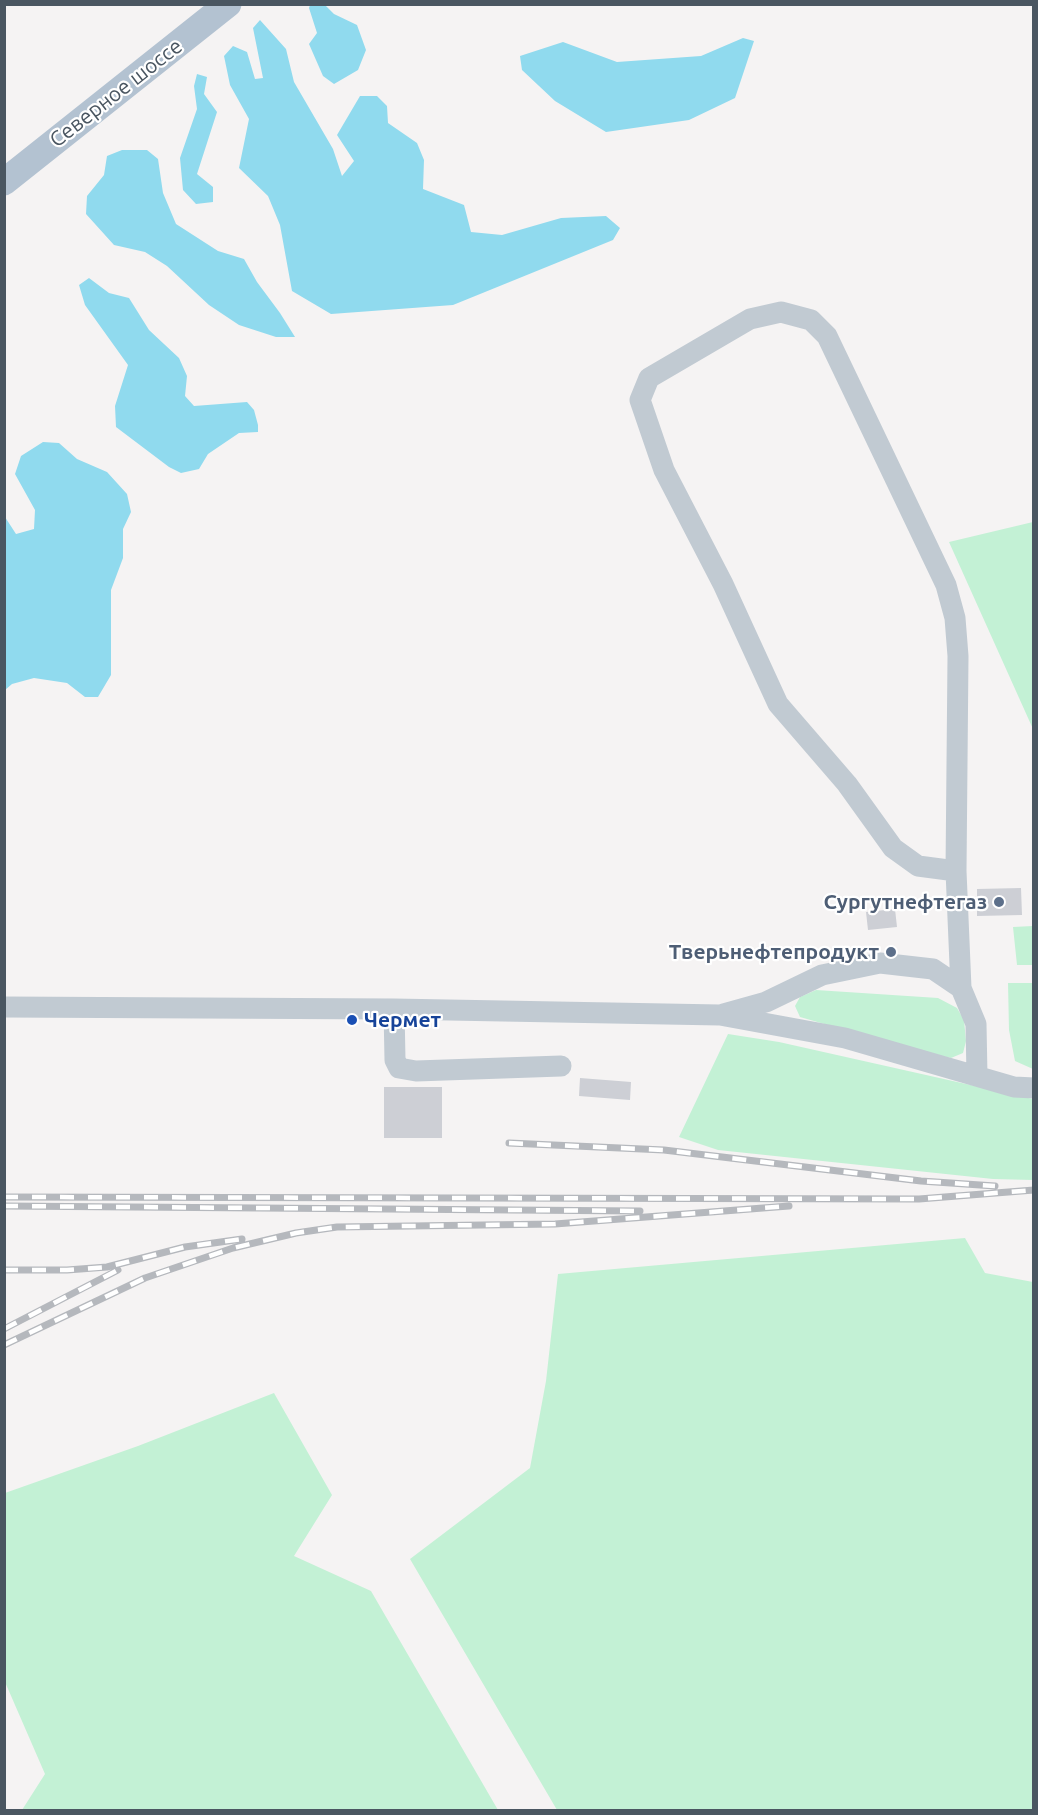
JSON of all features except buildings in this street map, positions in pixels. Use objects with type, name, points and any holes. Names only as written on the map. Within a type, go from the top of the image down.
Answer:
[{"type":"main road","name":"Северное шоссе","points":[[4,182],[228,4]]},
{"type":"street","points":[[956,871],[918,866],[892,848],[847,784],[778,704],[723,584],[664,470],[640,400],[649,378],[750,319],[781,312],[811,320],[826,336],[946,585],[955,618],[958,656],[956,871],[961,988],[976,1024],[978,1076]]},
{"type":"street","points":[[720,1015],[766,1002],[822,975],[880,963],[933,969],[961,988]]},
{"type":"street","points":[[4,1007],[394,1009],[720,1015],[845,1038],[1014,1087],[1034,1088]]},
{"type":"street","points":[[394,1009],[395,1060],[399,1068],[416,1071],[561,1066]]},
{"type":"green space","points":[[1034,522],[1033,729],[949,542]]},
{"type":"green space","points":[[1033,926],[1033,965],[1017,965],[1013,927]]},
{"type":"green space","points":[[1008,983],[1033,983],[1033,1069],[1015,1061],[1009,1030]]},
{"type":"green space","points":[[816,990],[938,998],[957,1008],[964,1020],[966,1041],[963,1053],[951,1058],[922,1052],[800,1017],[795,1006],[800,997]]},
{"type":"green space","points":[[728,1034],[779,1042],[1033,1099],[1033,1180],[993,1179],[718,1150],[679,1137]]},
{"type":"green space","points":[[965,1238],[985,1273],[1033,1282],[1033,1810],[557,1810],[410,1559],[530,1468],[546,1381],[558,1274]]},
{"type":"green space","points":[[274,1393],[332,1495],[294,1556],[371,1591],[498,1810],[22,1810],[45,1774],[5,1682],[5,1493],[138,1446]]},
{"type":"water","points":[[310,5],[325,5],[334,14],[357,25],[366,50],[358,70],[334,84],[323,76],[309,44],[317,33]]},
{"type":"water","points":[[260,20],[286,49],[294,82],[333,149],[342,176],[354,161],[337,135],[360,96],[377,96],[387,106],[388,123],[417,143],[424,160],[423,189],[464,205],[471,232],[502,235],[561,218],[606,216],[620,228],[613,240],[453,305],[331,314],[292,291],[280,225],[268,196],[239,168],[249,119],[230,85],[224,56],[233,46],[247,52],[255,79],[263,78],[253,28]]},
{"type":"water","points":[[743,38],[754,41],[735,98],[689,120],[606,132],[555,101],[522,70],[520,56],[563,42],[617,62],[701,56]]},
{"type":"water","points":[[197,74],[207,77],[204,94],[217,112],[197,174],[213,187],[213,202],[196,204],[183,190],[180,158],[197,109],[194,86]]},
{"type":"water","points":[[122,150],[147,150],[158,159],[163,193],[176,224],[218,251],[244,259],[295,337],[276,337],[239,325],[209,305],[167,266],[145,252],[114,245],[86,214],[87,196],[104,175],[107,156]]},
{"type":"water","points":[[89,278],[109,293],[129,298],[149,330],[179,358],[187,376],[185,396],[194,406],[247,402],[254,410],[258,432],[239,433],[208,454],[199,469],[181,473],[169,467],[116,427],[115,406],[128,365],[85,305],[79,285]]},
{"type":"water","points":[[43,442],[59,443],[77,459],[107,472],[127,494],[131,512],[123,529],[123,558],[111,590],[111,675],[98,697],[85,697],[67,683],[34,678],[12,684],[5,690],[5,517],[16,534],[34,529],[35,510],[15,474],[21,456]]},
{"type":"railway","points":[[509,1143],[664,1150],[921,1181],[995,1186]]},
{"type":"railway","points":[[4,1197],[919,1199],[1034,1190]]},
{"type":"railway","points":[[4,1206],[640,1211]]},
{"type":"railway","points":[[4,1345],[145,1278],[233,1248],[296,1233],[337,1227],[555,1224],[789,1206]]},
{"type":"railway","points":[[4,1270],[67,1270],[107,1267],[185,1247],[242,1239]]},
{"type":"railway","points":[[4,1329],[118,1270]]},
{"type":"place","name":"Сургутнефтегаз","points":[[999,902]]},
{"type":"place","name":"Тверьнефтепродукт","points":[[891,952]]},
{"type":"place","name":"Чермет","points":[[352,1020]]}]
